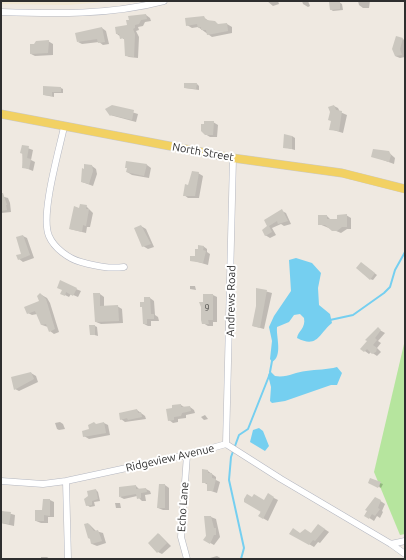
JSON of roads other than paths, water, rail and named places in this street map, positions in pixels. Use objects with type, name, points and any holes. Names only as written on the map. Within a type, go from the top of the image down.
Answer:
[{"type":"main road","name":"North Street","points":[[1,114],[233,158],[342,173],[405,189]]},
{"type":"street","points":[[1,12],[79,13],[117,10],[164,1]]},
{"type":"street","points":[[64,127],[46,217],[49,236],[59,250],[74,260],[101,268],[124,267]]},
{"type":"street","name":"Andrews Road","points":[[231,447],[233,158]]},
{"type":"street","points":[[231,447],[392,544],[405,554]]},
{"type":"street","name":"Ridgeview Avenue","points":[[1,480],[43,484],[66,481],[231,447]]},
{"type":"street","name":"Echo Lane","points":[[187,455],[181,537],[187,559]]},
{"type":"street","points":[[66,481],[68,559]]},
{"type":"street","points":[[392,544],[405,541]]},
{"type":"water","points":[[296,258],[312,263],[321,273],[318,288],[319,305],[330,314],[332,323],[314,341],[304,341],[297,338],[303,327],[304,318],[300,314],[294,315],[289,322],[277,327],[278,351],[272,362],[270,359],[272,341],[269,327],[274,316],[291,291],[289,260]]},
{"type":"water","points":[[337,367],[342,373],[337,385],[331,385],[285,401],[272,403],[270,401],[271,387],[268,375],[270,371],[275,376],[283,376],[310,370]]},
{"type":"water","points":[[259,428],[263,431],[269,446],[265,451],[250,442],[253,430]]},
{"type":"waterway","points":[[330,320],[353,315],[384,293],[390,287],[395,270],[405,252]]},
{"type":"waterway","points":[[270,372],[272,361]]},
{"type":"waterway","points":[[241,559],[244,548],[229,480],[231,457],[239,435],[248,429],[269,376]]}]
